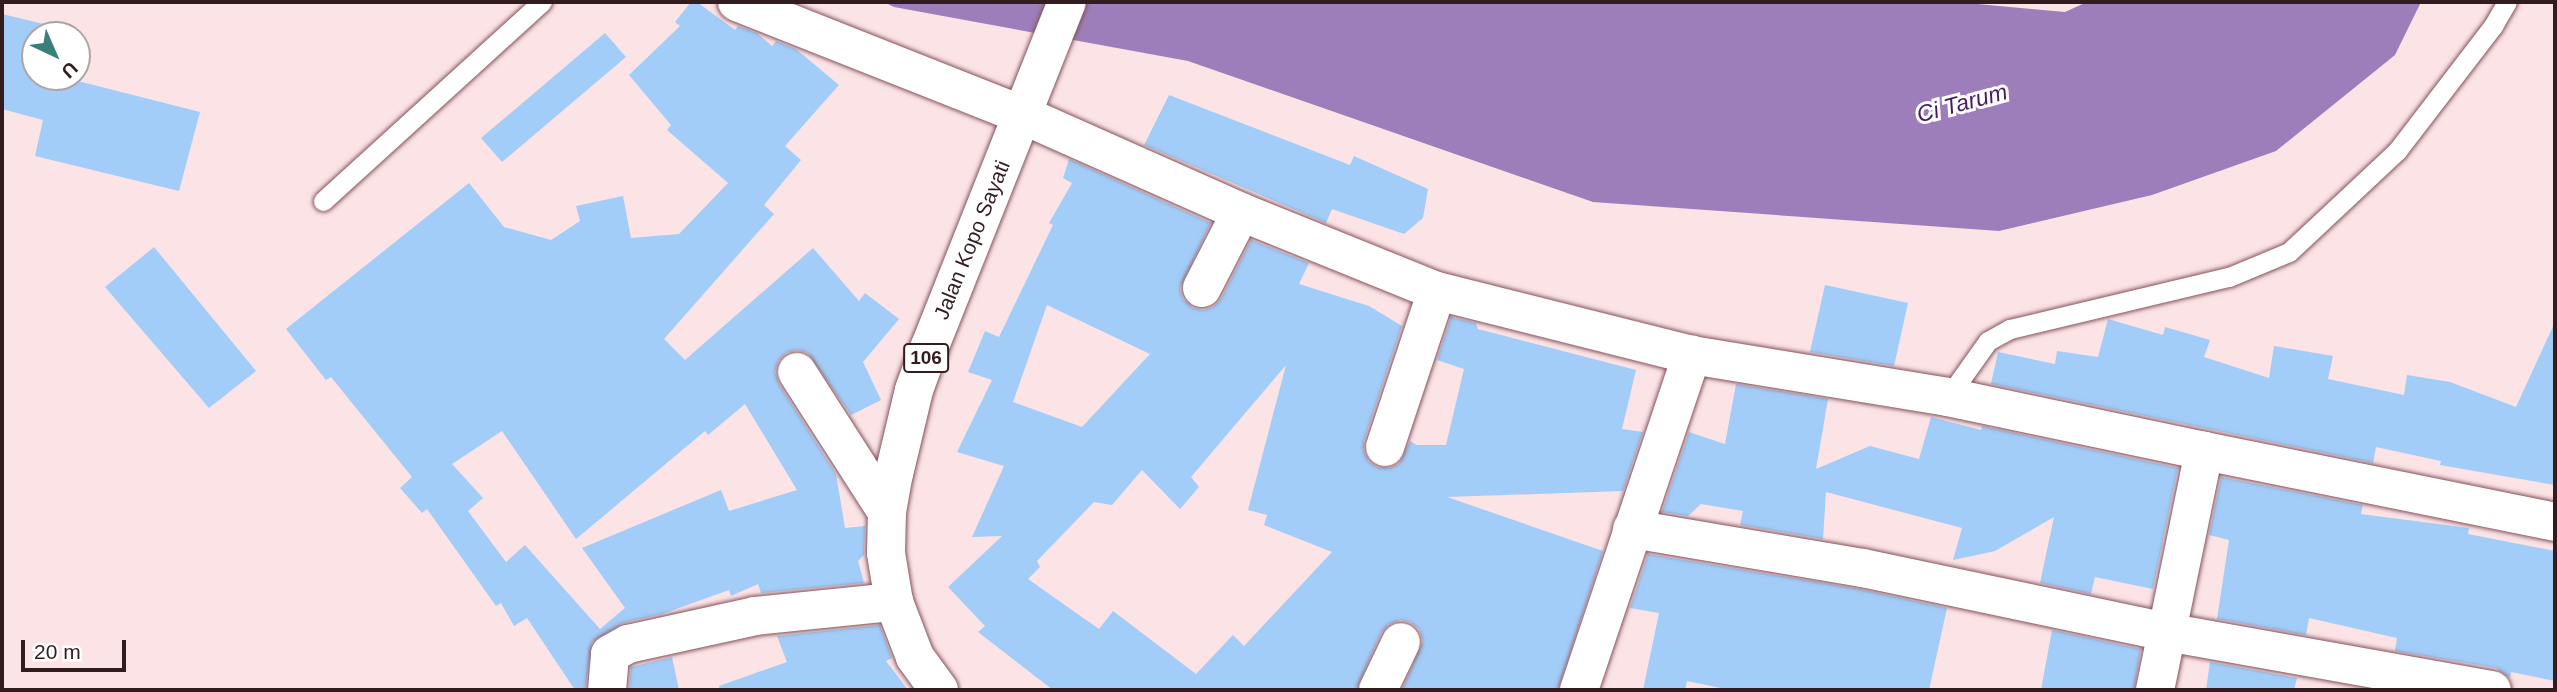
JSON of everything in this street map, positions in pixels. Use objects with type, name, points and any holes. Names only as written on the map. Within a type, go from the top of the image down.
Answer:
[{"type":"street","points":[[737,2],[1023,115],[1241,212],[1437,291],[1692,355],[1948,397],[2555,522]]},
{"type":"street","name":"Jalan Kopo Sayati","points":[[939,690],[915,657],[894,603],[887,552],[887,512],[914,390],[1061,17]]},
{"type":"street","points":[[1202,288],[1241,212]]},
{"type":"street","points":[[1385,447],[1437,291]]},
{"type":"street","points":[[1579,690],[1692,355]]},
{"type":"street","points":[[797,372],[887,512]]},
{"type":"street","points":[[2155,690],[2204,451]]},
{"type":"street","points":[[1632,529],[1863,568],[2166,632],[2492,690]]},
{"type":"street","points":[[607,690],[610,654],[628,644],[755,616],[894,603]]},
{"type":"street","points":[[1378,690],[1401,642]]},
{"type":"lane","points":[[323,201],[542,2]]},
{"type":"lane","points":[[1948,397],[1988,341],[2010,329],[2229,277],[2289,252],[2397,151],[2493,26],[2507,2]]},
{"type":"water","name":"Ci Tarum","points":[[884,2],[1956,2],[2065,12],[2087,2],[2421,2],[2395,55],[2276,151],[2152,195],[1999,231],[1593,202],[1188,61],[894,7]]},
{"type":"building","points":[[691,2],[697,2],[735,30],[738,26],[757,33],[772,46],[776,41],[796,49],[839,85],[785,146],[801,160],[764,205],[774,214],[664,339],[685,360],[813,248],[859,301],[865,293],[899,319],[863,362],[881,400],[851,415],[808,353],[797,350],[786,353],[778,361],[775,372],[779,384],[836,474],[845,528],[865,526],[864,555],[858,561],[864,583],[761,593],[758,584],[731,596],[729,590],[662,614],[623,623],[592,642],[585,690],[575,690],[527,618],[514,626],[501,603],[496,606],[427,509],[422,513],[400,488],[412,477],[331,377],[326,380],[286,329],[469,183],[504,227],[551,240],[580,221],[576,206],[623,196],[631,238],[679,234],[728,183],[667,130],[671,125],[629,75],[680,26],[675,22]],"holes":[[[745,404],[797,490],[729,511],[721,490],[582,548],[625,608],[600,629],[525,545],[506,562],[468,511],[483,498],[452,464],[502,431],[576,539],[705,431],[708,435]]]},
{"type":"building","points":[[2,14],[31,21],[21,21],[21,91],[91,91],[91,84],[200,112],[179,191],[35,156],[43,120],[2,109]]},
{"type":"building","points":[[605,33],[626,57],[502,162],[481,138]]},
{"type":"building","points":[[1169,95],[1350,165],[1354,156],[1428,189],[1423,218],[1404,234],[1332,209],[1326,223],[1144,145]]},
{"type":"building","points":[[1069,159],[1211,223],[1180,288],[1183,299],[1193,308],[1204,310],[1213,307],[1221,299],[1251,240],[1309,263],[1299,284],[1369,306],[1402,326],[1364,441],[1364,452],[1369,462],[1377,467],[1389,468],[1399,464],[1410,441],[1417,445],[1446,445],[1464,369],[1437,360],[1451,317],[1476,323],[1478,329],[1636,370],[1622,429],[1643,432],[1623,491],[1447,497],[1603,551],[1558,690],[1402,690],[1423,641],[1419,629],[1410,622],[1400,620],[1389,624],[1381,633],[1356,690],[1053,690],[978,632],[985,626],[948,587],[1002,536],[972,537],[1004,466],[957,452],[992,380],[968,372],[985,331],[999,337],[1053,225],[1049,223],[1072,183],[1063,178]],"holes":[[[1047,305],[1150,354],[1082,427],[1013,402]],[[1286,365],[1248,510],[1267,515],[1264,525],[1332,552],[1244,646],[1233,635],[1196,674],[1113,611],[1099,629],[1028,579],[1040,567],[1037,561],[1094,502],[1112,505],[1142,470],[1180,509],[1199,487],[1191,477]]]},
{"type":"building","points":[[154,247],[256,371],[209,408],[105,287]]},
{"type":"building","points":[[1825,285],[1908,303],[1894,366],[1810,352]]},
{"type":"building","points":[[2108,319],[2163,335],[2165,327],[2210,340],[2204,357],[2269,378],[2274,346],[2333,356],[2328,379],[2404,395],[2407,375],[2450,382],[2516,407],[2555,322],[2555,485],[2440,465],[2441,461],[2376,447],[2373,463],[1991,384],[1998,352],[2055,364],[2057,351],[2098,357]]},
{"type":"building","points":[[1736,384],[1828,399],[1816,469],[1870,446],[1919,459],[1931,417],[1981,430],[1982,426],[2178,468],[2153,589],[2095,577],[2091,594],[2040,583],[2054,517],[1995,551],[1953,560],[1962,528],[1826,492],[1823,539],[1740,525],[1743,511],[1701,504],[1688,516],[1662,512],[1689,432],[1725,444]]},
{"type":"building","points":[[2221,477],[2363,505],[2361,514],[2469,528],[2468,534],[2555,551],[2555,681],[2511,672],[2510,678],[2496,668],[2395,651],[2397,638],[2309,618],[2306,635],[2217,619],[2229,540],[2209,535]]},
{"type":"building","points":[[1648,554],[1859,589],[1947,608],[1929,690],[1730,690],[1687,681],[1685,690],[1643,690],[1659,613],[1630,608]]},
{"type":"building","points":[[880,625],[892,658],[886,661],[908,690],[720,690],[719,686],[787,662],[777,636]]},
{"type":"building","points":[[2052,630],[2141,649],[2134,690],[2041,690]]},
{"type":"building","points":[[672,657],[679,690],[629,690],[631,667]]},
{"type":"building","points":[[2210,662],[2297,678],[2294,690],[2206,690]]}]
